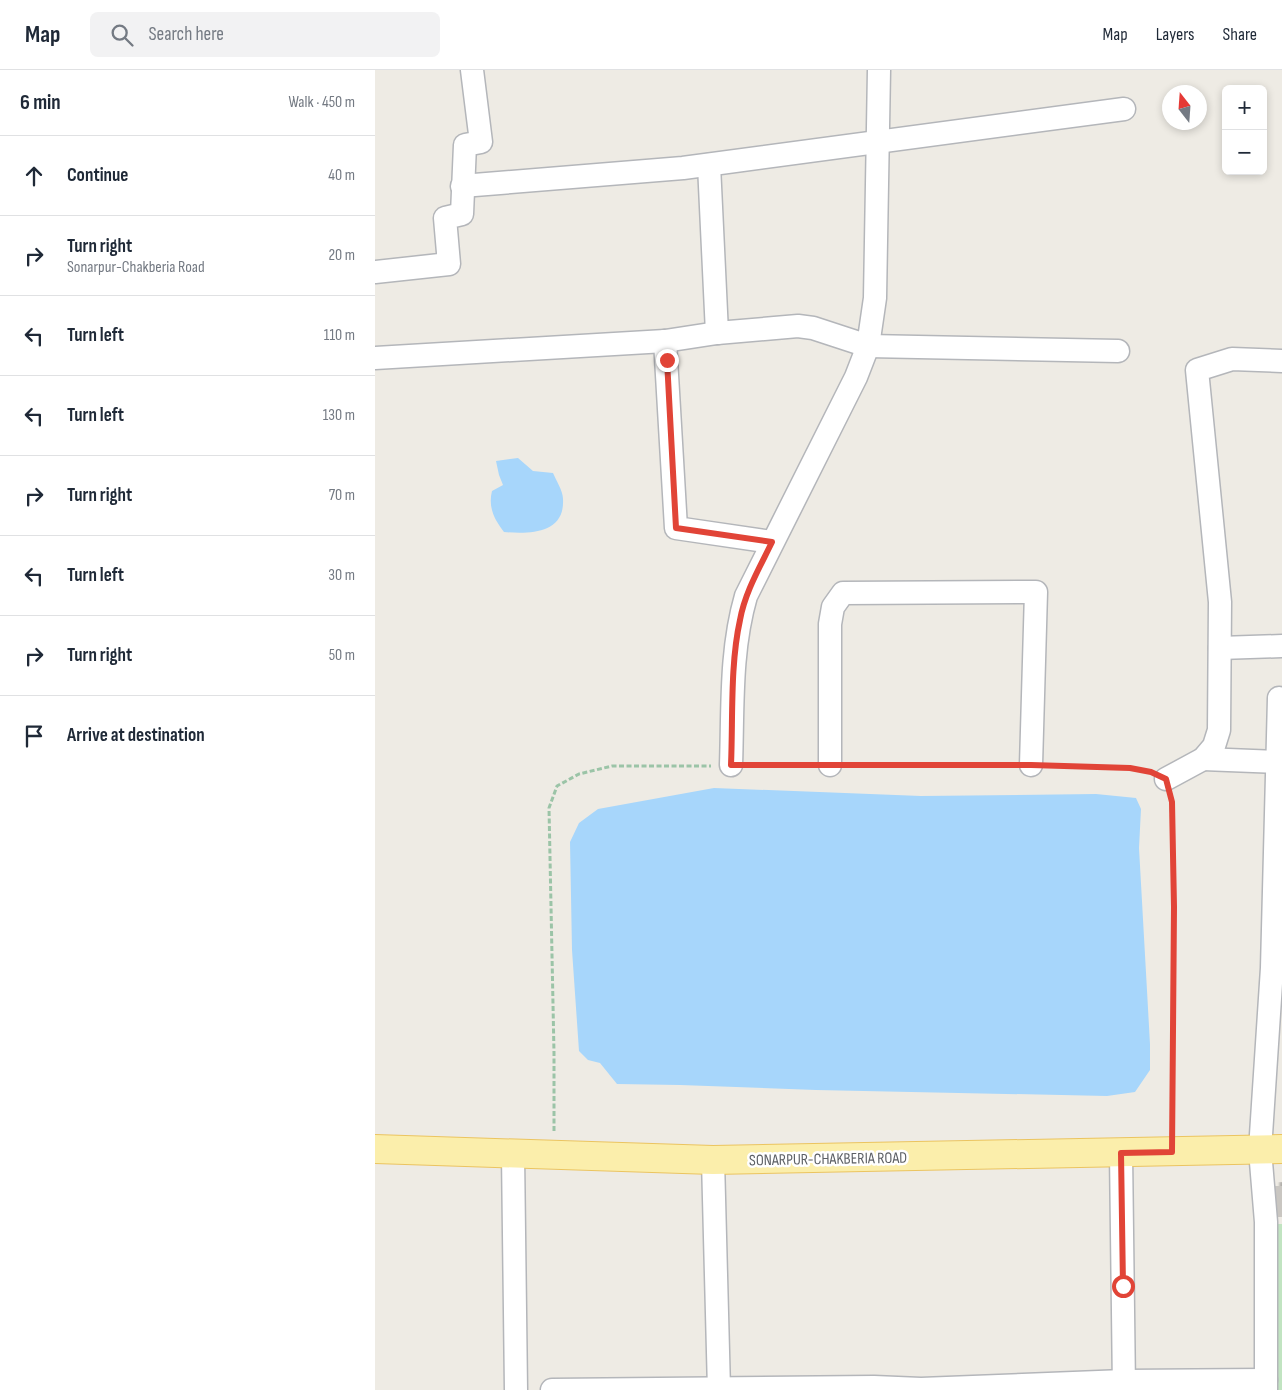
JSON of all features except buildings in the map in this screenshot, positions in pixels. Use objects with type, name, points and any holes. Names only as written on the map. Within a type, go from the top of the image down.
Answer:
[{"type":"main road","name":"SONARPUR-CHAKBERIA ROAD","points":[[375,1149],[713,1160],[1271,1150]]},
{"type":"street","points":[[375,272],[449,264],[445,218],[462,214],[465,146],[481,142],[472,70]]},
{"type":"street","points":[[731,765],[735,655],[740,619],[746,596],[856,377],[867,346],[875,298],[879,70]]},
{"type":"street","points":[[462,186],[709,165],[1124,109]]},
{"type":"street","points":[[709,165],[717,333]]},
{"type":"street","points":[[375,358],[665,341],[717,333],[798,326],[821,330],[867,346],[1118,350]]},
{"type":"street","points":[[665,341],[676,528],[772,542]]},
{"type":"street","points":[[1166,779],[1203,759],[1214,746],[1219,730],[1220,602],[1197,370],[1232,359],[1282,361]]},
{"type":"street","points":[[830,765],[830,624],[833,608],[843,593],[975,591],[1036,592],[1031,765]]},
{"type":"street","points":[[1220,648],[1282,646]]},
{"type":"street","points":[[551,1390],[874,1387],[921,1389],[995,1385],[1266,1385],[1266,1222],[1271,1150],[1272,968],[1279,698]]},
{"type":"street","points":[[1203,759],[1278,762]]},
{"type":"street","points":[[1121,1153],[1124,1385]]},
{"type":"street","points":[[513,1154],[515,1390]]},
{"type":"street","points":[[713,1160],[719,1389]]},
{"type":"path","points":[[554,1155],[555,1053],[549,808],[557,786],[579,774],[611,766],[731,765],[1031,765],[1130,768],[1151,772],[1166,779],[1172,802],[1174,906],[1172,1152]]},
{"type":"green space","points":[[1272,1224],[1282,1224],[1282,1390],[1272,1390]]},
{"type":"water","points":[[518,458],[533,471],[553,473],[563,496],[562,511],[558,519],[552,525],[535,532],[504,532],[491,508],[492,491],[503,485],[496,461]]},
{"type":"water","points":[[714,788],[921,796],[1096,794],[1136,798],[1141,809],[1139,848],[1150,1070],[1135,1092],[1107,1096],[617,1084],[600,1063],[588,1060],[579,1051],[572,950],[570,842],[579,823],[598,809]]},
{"type":"route","points":[[667,360],[676,528],[772,542],[746,596],[740,619],[735,655],[731,765],[1031,765],[1130,768],[1151,772],[1166,779],[1172,802],[1174,907],[1172,1152],[1121,1153],[1123,1286]]}]
